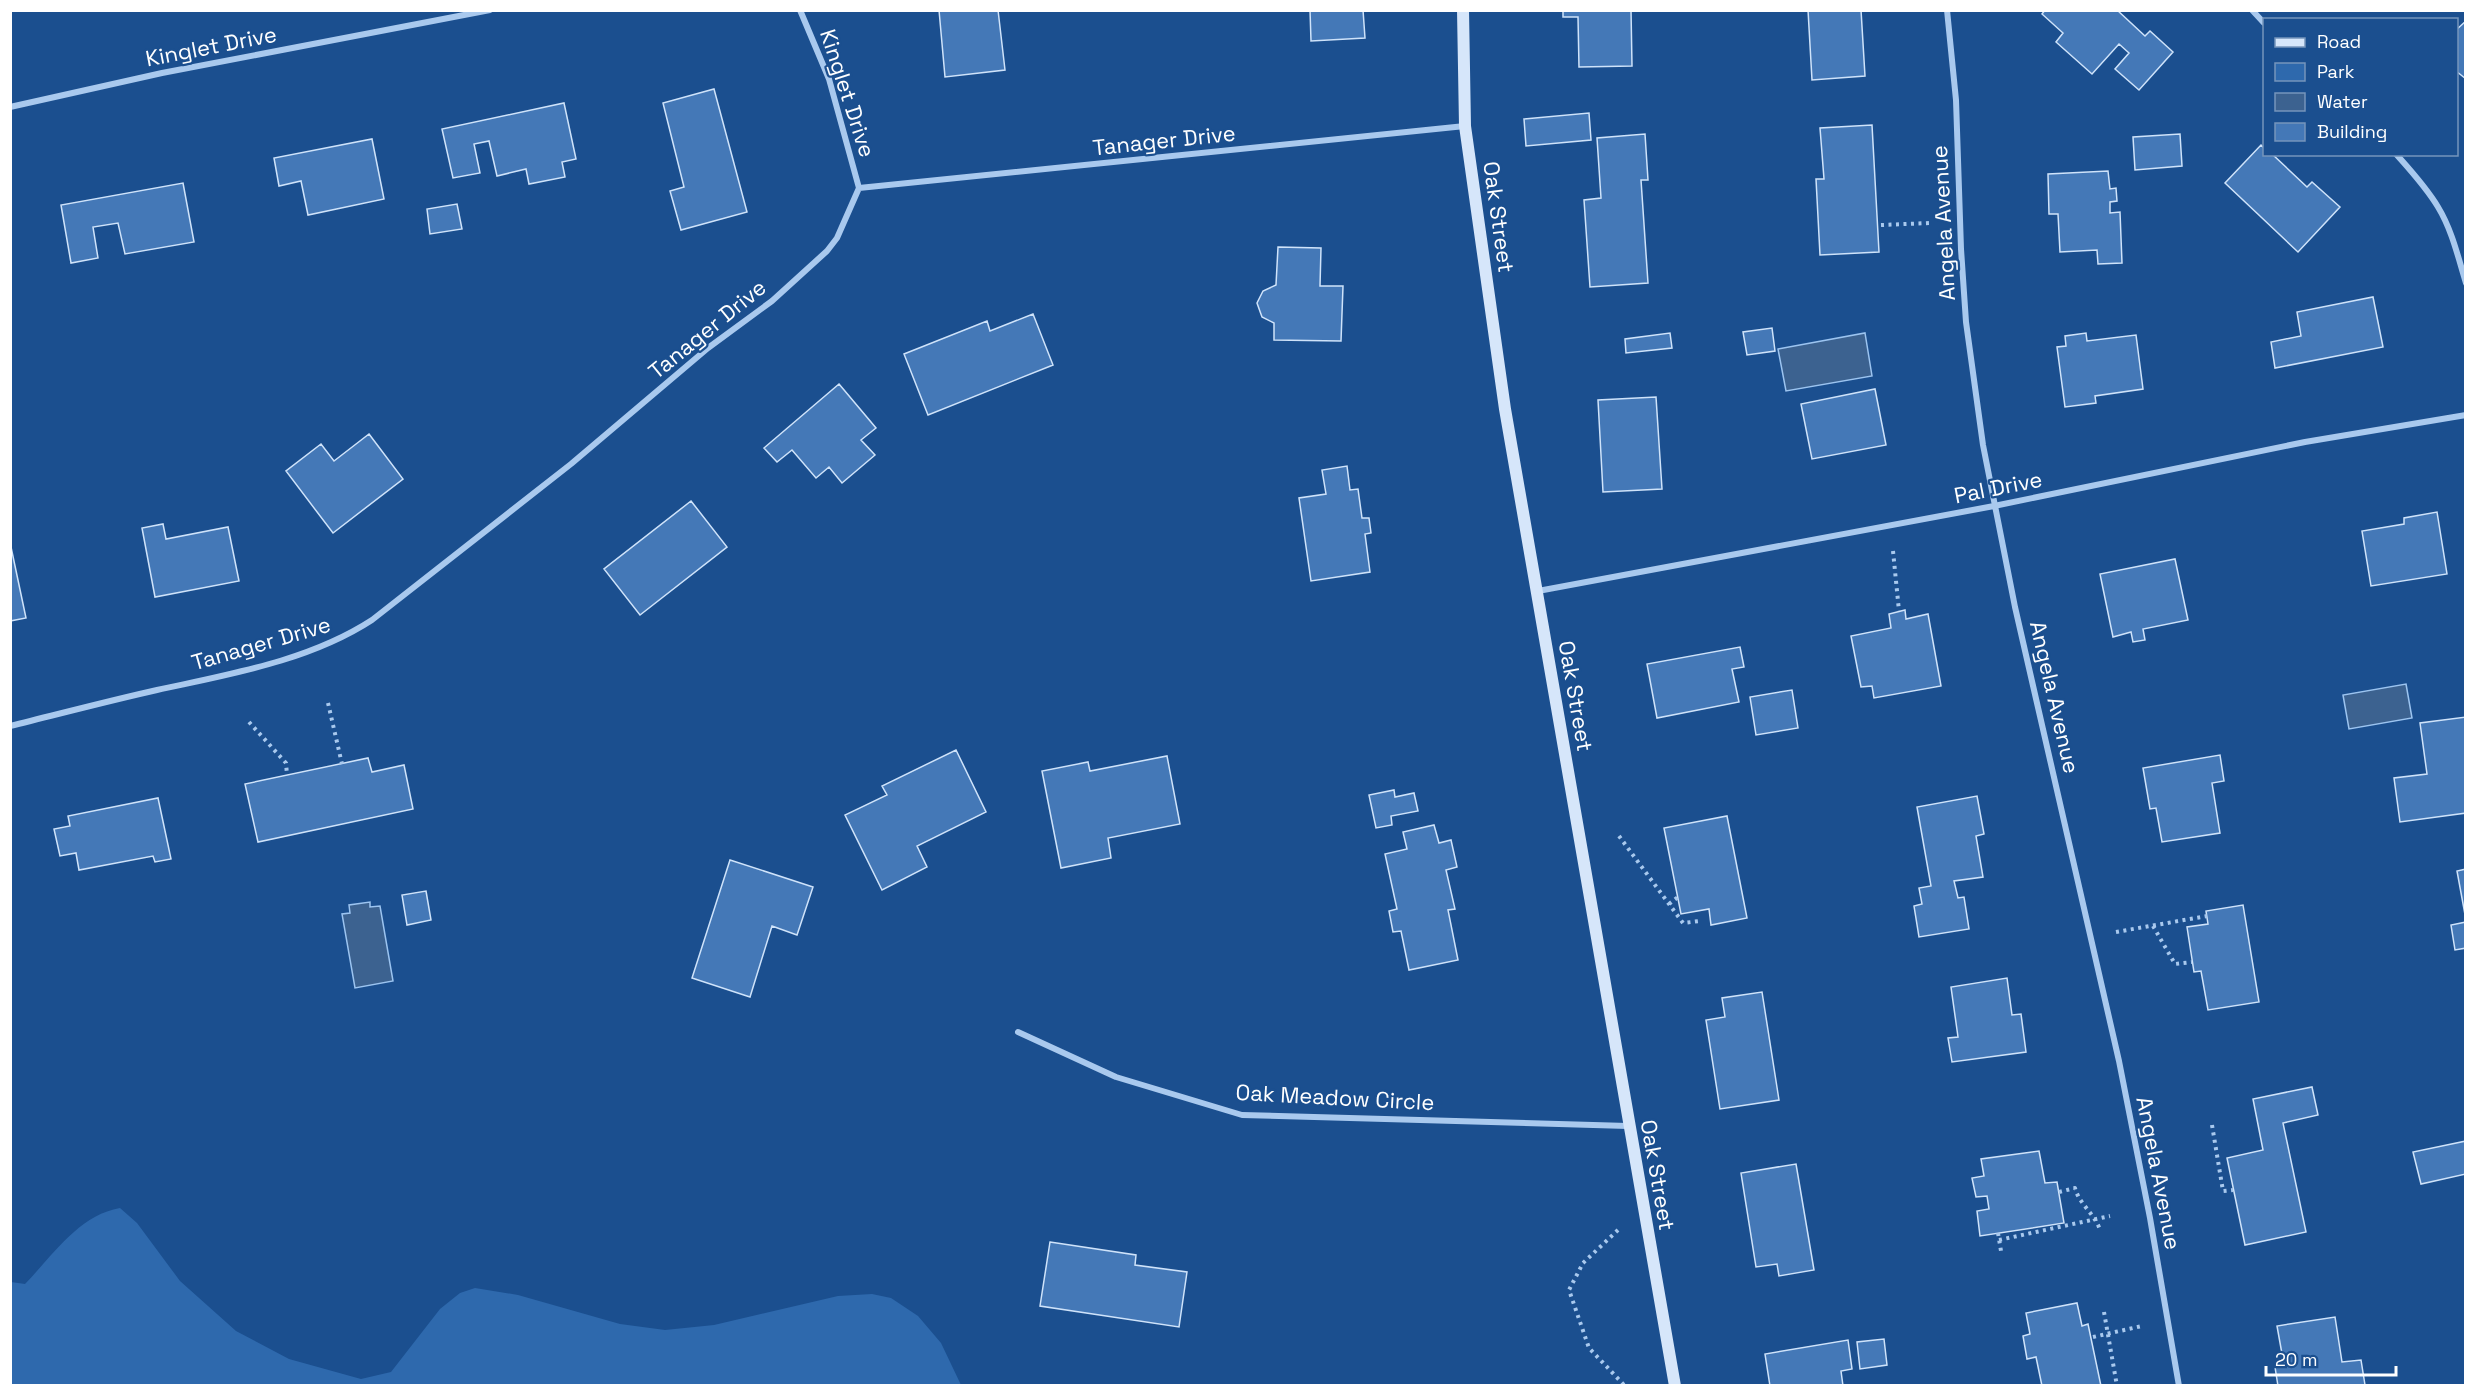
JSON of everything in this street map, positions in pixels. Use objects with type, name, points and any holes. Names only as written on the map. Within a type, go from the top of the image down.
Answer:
[{"type":"street","name":"Kinglet Drive","points":[[10,107],[162,74],[490,10]]},
{"type":"street","name":"Kinglet Drive","points":[[800,10],[829,79],[859,188]]},
{"type":"street","name":"Oak Street","points":[[1463,10],[1465,126],[1504,409],[1538,591],[1628,1126],[1675,1386]]},
{"type":"street","name":"Angela Avenue","points":[[1947,10],[1956,100],[1966,322],[1994,506],[2025,652],[2091,936],[2144,1184],[2179,1386]]},
{"type":"street","points":[[2252,10],[2263,21]]},
{"type":"street","name":"Tanager Drive","points":[[10,726],[213,678],[318,649],[346,637],[372,620],[572,464],[708,348],[772,301],[827,252],[837,238],[859,188],[1465,126]]},
{"type":"street","points":[[2398,156],[2439,208],[2451,234],[2466,283]]},
{"type":"street","name":"Pal Drive","points":[[1538,591],[1994,506],[2305,442],[2466,415]]},
{"type":"street","name":"Oak Meadow Circle","points":[[1018,1032],[1116,1077],[1242,1115],[1628,1126]]},
{"type":"path","points":[[1881,225],[1930,223]]},
{"type":"path","points":[[1891,526],[1899,611]]},
{"type":"path","points":[[328,703],[342,764]]},
{"type":"path","points":[[249,722],[286,763],[287,776]]},
{"type":"path","points":[[1619,836],[1683,923],[1700,921]]},
{"type":"path","points":[[1669,904],[1678,897]]},
{"type":"path","points":[[2091,936],[2206,916]]},
{"type":"path","points":[[2153,925],[2175,964],[2192,962]]},
{"type":"path","points":[[2212,1125],[2223,1191],[2233,1190]]},
{"type":"path","points":[[2059,1192],[2076,1188],[2077,1196],[2096,1219],[2100,1230]]},
{"type":"path","points":[[1624,1386],[1589,1348],[1569,1290],[1583,1263],[1643,1206]]},
{"type":"path","points":[[1999,1240],[2110,1216]]},
{"type":"path","points":[[1998,1233],[2001,1251]]},
{"type":"path","points":[[2104,1312],[2117,1386]]},
{"type":"path","points":[[2093,1337],[2146,1326]]},
{"type":"green space","points":[[120,1208],[137,1223],[180,1281],[236,1331],[289,1359],[361,1379],[391,1372],[440,1309],[460,1293],[475,1288],[518,1295],[620,1324],[665,1330],[714,1325],[838,1296],[872,1294],[891,1298],[918,1316],[941,1343],[961,1385],[11,1385],[11,1282],[25,1284],[79,1227],[105,1212]]},
{"type":"water","points":[[1865,333],[1872,376],[1786,391],[1778,349]]},
{"type":"water","points":[[2406,684],[2412,718],[2349,729],[2343,695]]},
{"type":"water","points":[[370,902],[370,907],[380,906],[393,981],[355,988],[342,914],[350,913],[349,905]]},
{"type":"building","points":[[939,10],[998,10],[1005,70],[945,77]]},
{"type":"building","points":[[1310,10],[1363,10],[1365,38],[1311,41]]},
{"type":"building","points":[[1563,10],[1631,10],[1632,66],[1579,67],[1578,17],[1563,17]]},
{"type":"building","points":[[1808,10],[1861,10],[1865,76],[1812,80]]},
{"type":"building","points":[[2045,10],[2117,10],[2145,36],[2150,31],[2173,52],[2139,90],[2115,69],[2129,53],[2119,44],[2092,74],[2056,42],[2063,33],[2042,14]]},
{"type":"building","points":[[2466,21],[2466,79],[2458,73],[2458,28]]},
{"type":"building","points":[[714,89],[747,212],[681,230],[670,191],[684,187],[663,103]]},
{"type":"building","points":[[564,103],[576,159],[562,162],[565,177],[529,184],[526,169],[497,176],[489,141],[474,144],[480,173],[453,178],[442,129]]},
{"type":"building","points":[[1589,113],[1591,140],[1526,146],[1524,119]]},
{"type":"building","points":[[1872,125],[1879,252],[1820,255],[1816,179],[1824,179],[1820,128]]},
{"type":"building","points":[[1645,134],[1648,180],[1641,180],[1648,283],[1590,287],[1584,200],[1601,198],[1597,138]]},
{"type":"building","points":[[2180,134],[2182,166],[2135,170],[2133,137]]},
{"type":"building","points":[[372,139],[384,199],[308,215],[301,181],[279,186],[274,158]]},
{"type":"building","points":[[2261,145],[2263,156],[2274,156],[2307,187],[2312,182],[2340,207],[2298,252],[2225,183]]},
{"type":"building","points":[[2108,171],[2110,189],[2116,188],[2117,201],[2110,202],[2110,213],[2120,212],[2122,263],[2098,264],[2097,250],[2060,252],[2058,214],[2049,214],[2048,174]]},
{"type":"building","points":[[183,183],[194,242],[125,254],[118,223],[93,227],[98,258],[71,263],[61,205]]},
{"type":"building","points":[[457,204],[462,229],[430,234],[427,209]]},
{"type":"building","points":[[1278,247],[1321,248],[1320,286],[1343,286],[1341,341],[1274,340],[1274,323],[1262,317],[1257,303],[1263,291],[1276,285]]},
{"type":"building","points":[[2373,297],[2383,347],[2275,368],[2271,342],[2301,336],[2297,312]]},
{"type":"building","points":[[1033,314],[1053,365],[928,415],[904,354],[987,321],[990,331]]},
{"type":"building","points":[[1772,328],[1775,351],[1747,355],[1743,332]]},
{"type":"building","points":[[1670,333],[1672,348],[1626,353],[1625,339]]},
{"type":"building","points":[[2086,333],[2087,341],[2136,335],[2143,389],[2095,396],[2096,403],[2065,407],[2057,347],[2066,346],[2065,336]]},
{"type":"building","points":[[839,384],[876,428],[861,440],[875,455],[842,483],[829,467],[816,478],[792,450],[777,462],[764,448]]},
{"type":"building","points":[[1875,389],[1886,445],[1812,459],[1801,404]]},
{"type":"building","points":[[1656,397],[1662,489],[1603,492],[1598,400]]},
{"type":"building","points":[[369,434],[403,479],[333,533],[286,471],[321,444],[334,461]]},
{"type":"building","points":[[1347,466],[1350,490],[1358,489],[1362,518],[1369,518],[1371,533],[1365,534],[1370,572],[1311,581],[1299,498],[1326,494],[1322,470]]},
{"type":"building","points":[[691,501],[727,547],[640,615],[604,569]]},
{"type":"building","points":[[2437,512],[2447,574],[2371,586],[2362,531],[2404,524],[2404,518]]},
{"type":"building","points":[[163,524],[166,539],[228,527],[239,581],[155,597],[142,528]]},
{"type":"building","points":[[10,547],[26,618],[10,621]]},
{"type":"building","points":[[2175,559],[2188,620],[2143,629],[2145,640],[2133,642],[2131,632],[2113,637],[2100,574]]},
{"type":"building","points":[[1905,610],[1906,619],[1928,614],[1941,686],[1874,698],[1872,686],[1861,687],[1851,636],[1891,628],[1889,614]]},
{"type":"building","points":[[1740,647],[1744,667],[1732,669],[1739,702],[1657,718],[1647,664]]},
{"type":"building","points":[[1792,690],[1798,728],[1756,735],[1750,697]]},
{"type":"building","points":[[2466,717],[2466,813],[2400,822],[2394,778],[2427,774],[2420,723]]},
{"type":"building","points":[[956,750],[986,812],[917,846],[927,867],[882,890],[845,815],[887,795],[882,786]]},
{"type":"building","points":[[2220,755],[2224,781],[2212,783],[2220,833],[2162,842],[2156,808],[2150,809],[2143,768]]},
{"type":"building","points":[[1167,756],[1180,824],[1108,838],[1111,858],[1061,868],[1042,771],[1088,762],[1090,771]]},
{"type":"building","points":[[368,758],[372,772],[404,765],[413,809],[258,842],[245,784]]},
{"type":"building","points":[[1394,790],[1395,797],[1414,793],[1418,811],[1391,816],[1392,825],[1376,828],[1369,795]]},
{"type":"building","points":[[1977,796],[1984,834],[1976,836],[1983,877],[1954,881],[1958,898],[1964,897],[1969,929],[1919,937],[1914,906],[1922,904],[1919,888],[1931,886],[1917,807]]},
{"type":"building","points":[[158,798],[171,859],[155,862],[153,856],[79,870],[76,853],[60,856],[54,829],[70,826],[68,816]]},
{"type":"building","points":[[1727,816],[1747,918],[1711,925],[1709,909],[1681,914],[1664,828]]},
{"type":"building","points":[[1434,825],[1439,843],[1451,840],[1457,867],[1446,870],[1455,909],[1448,910],[1458,960],[1409,970],[1401,931],[1393,932],[1389,911],[1397,909],[1385,854],[1407,849],[1403,832]]},
{"type":"building","points":[[730,860],[813,887],[797,935],[772,926],[750,997],[692,978]]},
{"type":"building","points":[[2466,869],[2466,920],[2457,871]]},
{"type":"building","points":[[426,891],[431,920],[407,925],[402,895]]},
{"type":"building","points":[[2243,905],[2259,1002],[2208,1010],[2201,971],[2194,972],[2187,927],[2208,924],[2206,911]]},
{"type":"building","points":[[2466,922],[2466,948],[2455,950],[2451,925]]},
{"type":"building","points":[[2007,978],[2012,1015],[2021,1014],[2026,1052],[1952,1062],[1948,1038],[1958,1037],[1951,987]]},
{"type":"building","points":[[1762,992],[1779,1100],[1720,1109],[1706,1020],[1725,1017],[1722,998]]},
{"type":"building","points":[[2312,1087],[2318,1115],[2283,1123],[2306,1232],[2245,1245],[2227,1158],[2263,1150],[2253,1099]]},
{"type":"building","points":[[2466,1141],[2466,1174],[2421,1184],[2413,1152]]},
{"type":"building","points":[[2039,1151],[2045,1183],[2057,1182],[2064,1223],[1980,1236],[1977,1211],[1989,1209],[1987,1196],[1976,1197],[1972,1178],[1984,1176],[1981,1159]]},
{"type":"building","points":[[1796,1164],[1814,1270],[1779,1276],[1777,1264],[1756,1267],[1741,1173]]},
{"type":"building","points":[[1050,1242],[1136,1255],[1135,1265],[1187,1272],[1179,1327],[1040,1306]]},
{"type":"building","points":[[2077,1303],[2082,1326],[2088,1324],[2101,1386],[2042,1386],[2036,1357],[2027,1359],[2023,1336],[2030,1334],[2026,1313]]},
{"type":"building","points":[[2335,1317],[2342,1362],[2361,1360],[2365,1385],[2278,1386],[2275,1367],[2284,1365],[2277,1326]]},
{"type":"building","points":[[1884,1339],[1887,1365],[1860,1369],[1857,1342]]},
{"type":"building","points":[[1848,1340],[1852,1369],[1841,1371],[1843,1386],[1770,1386],[1765,1354]]}]
